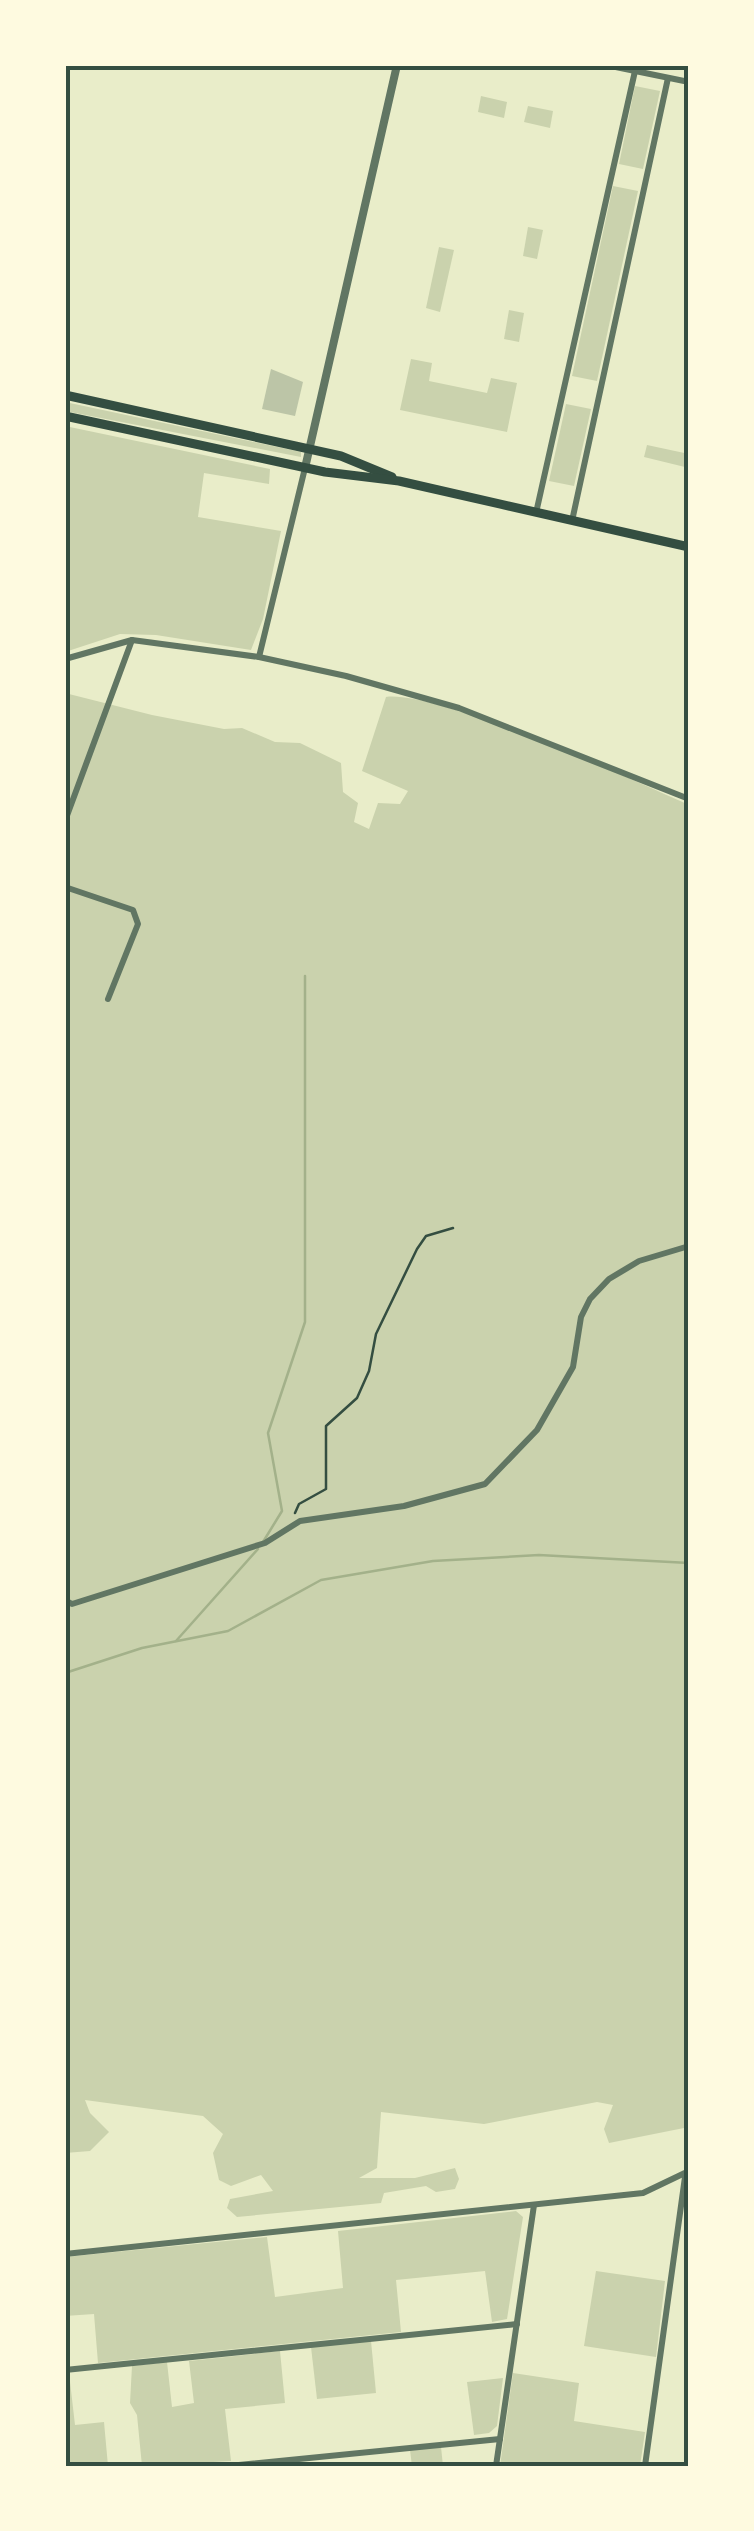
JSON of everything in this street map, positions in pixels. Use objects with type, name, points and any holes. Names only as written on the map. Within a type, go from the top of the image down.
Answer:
[{"type":"main road","points":[[65,395],[308,448],[362,463],[399,481]]},
{"type":"main road","points":[[65,416],[305,468],[399,481],[689,547]]},
{"type":"street","points":[[260,658],[397,65]]},
{"type":"street","points":[[606,65],[689,82]]},
{"type":"street","points":[[536,514],[635,71]]},
{"type":"street","points":[[572,522],[668,78]]},
{"type":"street","points":[[65,821],[132,640]]},
{"type":"street","points":[[65,660],[132,640],[260,658],[459,708],[689,798]]},
{"type":"street","points":[[65,886],[133,910],[138,924],[108,1000]]},
{"type":"street","points":[[65,1600],[72,1604],[264,1543],[300,1521],[404,1506],[485,1484],[537,1430],[573,1367],[581,1317],[590,1299],[609,1278],[640,1261],[689,1246]]},
{"type":"street","points":[[65,2254],[642,2194],[687,2173]]},
{"type":"street","points":[[645,2466],[687,2173]]},
{"type":"street","points":[[496,2466],[534,2205]]},
{"type":"street","points":[[65,2370],[517,2324]]},
{"type":"street","points":[[229,2466],[500,2439]]},
{"type":"path","points":[[287,1530],[299,1504],[326,1489],[326,1426],[357,1398],[369,1371],[376,1334],[417,1249],[426,1236],[453,1228]]},
{"type":"green space","points":[[635,86],[660,91],[643,169],[619,164]]},
{"type":"green space","points":[[481,96],[507,102],[504,118],[478,112]]},
{"type":"green space","points":[[528,106],[553,111],[550,128],[524,122]]},
{"type":"green space","points":[[613,186],[638,191],[597,381],[572,376]]},
{"type":"green space","points":[[528,227],[543,230],[537,259],[523,256]]},
{"type":"green space","points":[[439,247],[454,250],[440,312],[426,308]]},
{"type":"green space","points":[[509,310],[524,313],[519,342],[504,339]]},
{"type":"green space","points":[[411,359],[432,363],[429,381],[487,393],[491,378],[517,383],[507,432],[400,410]]},
{"type":"green space","points":[[65,402],[301,452],[301,457],[65,411]]},
{"type":"green space","points":[[566,404],[591,409],[574,486],[549,481]]},
{"type":"green space","points":[[65,426],[270,469],[269,484],[204,473],[198,517],[281,531],[263,619],[251,650],[156,635],[120,634],[65,652]]},
{"type":"green space","points":[[647,445],[689,454],[689,468],[644,457]]},
{"type":"green space","points":[[65,693],[152,715],[224,729],[242,728],[275,742],[300,743],[341,763],[343,792],[358,803],[354,822],[369,829],[378,803],[400,804],[408,791],[362,771],[386,697],[447,707],[490,722],[689,805],[689,2127],[609,2143],[604,2129],[613,2105],[597,2102],[484,2124],[381,2112],[377,2168],[359,2178],[415,2178],[455,2168],[459,2179],[455,2189],[436,2192],[426,2186],[384,2193],[381,2203],[237,2217],[227,2208],[230,2199],[273,2191],[261,2175],[231,2186],[219,2180],[213,2153],[223,2134],[203,2116],[85,2100],[90,2113],[109,2132],[90,2151],[65,2153]]},
{"type":"green space","points":[[516,2211],[523,2217],[507,2319],[492,2322],[485,2271],[396,2280],[401,2332],[98,2363],[94,2314],[65,2316],[65,2257],[267,2237],[275,2297],[343,2288],[338,2231]]},
{"type":"green space","points":[[596,2271],[665,2281],[656,2357],[584,2346]]},
{"type":"green space","points":[[371,2341],[376,2393],[317,2399],[311,2347]]},
{"type":"green space","points":[[280,2351],[285,2403],[225,2409],[231,2461],[142,2466],[137,2415],[130,2403],[132,2366],[167,2362],[172,2407],[194,2403],[189,2361]]},
{"type":"green space","points":[[65,2373],[69,2373],[75,2425],[104,2422],[108,2466],[65,2466]]},
{"type":"green space","points":[[513,2373],[579,2383],[574,2421],[645,2432],[640,2466],[500,2466]]},
{"type":"green space","points":[[503,2378],[497,2426],[489,2433],[474,2435],[467,2382]]},
{"type":"green space","points":[[441,2447],[443,2466],[412,2466],[410,2450]]},
{"type":"building","points":[[271,369],[303,382],[295,416],[262,409]]},
{"type":"waterway","points":[[263,1542],[282,1511],[268,1433],[305,1322],[305,976]]},
{"type":"waterway","points":[[176,1641],[258,1549]]},
{"type":"waterway","points":[[65,1673],[142,1648],[228,1631],[321,1580],[433,1561],[539,1555],[689,1563]]}]
